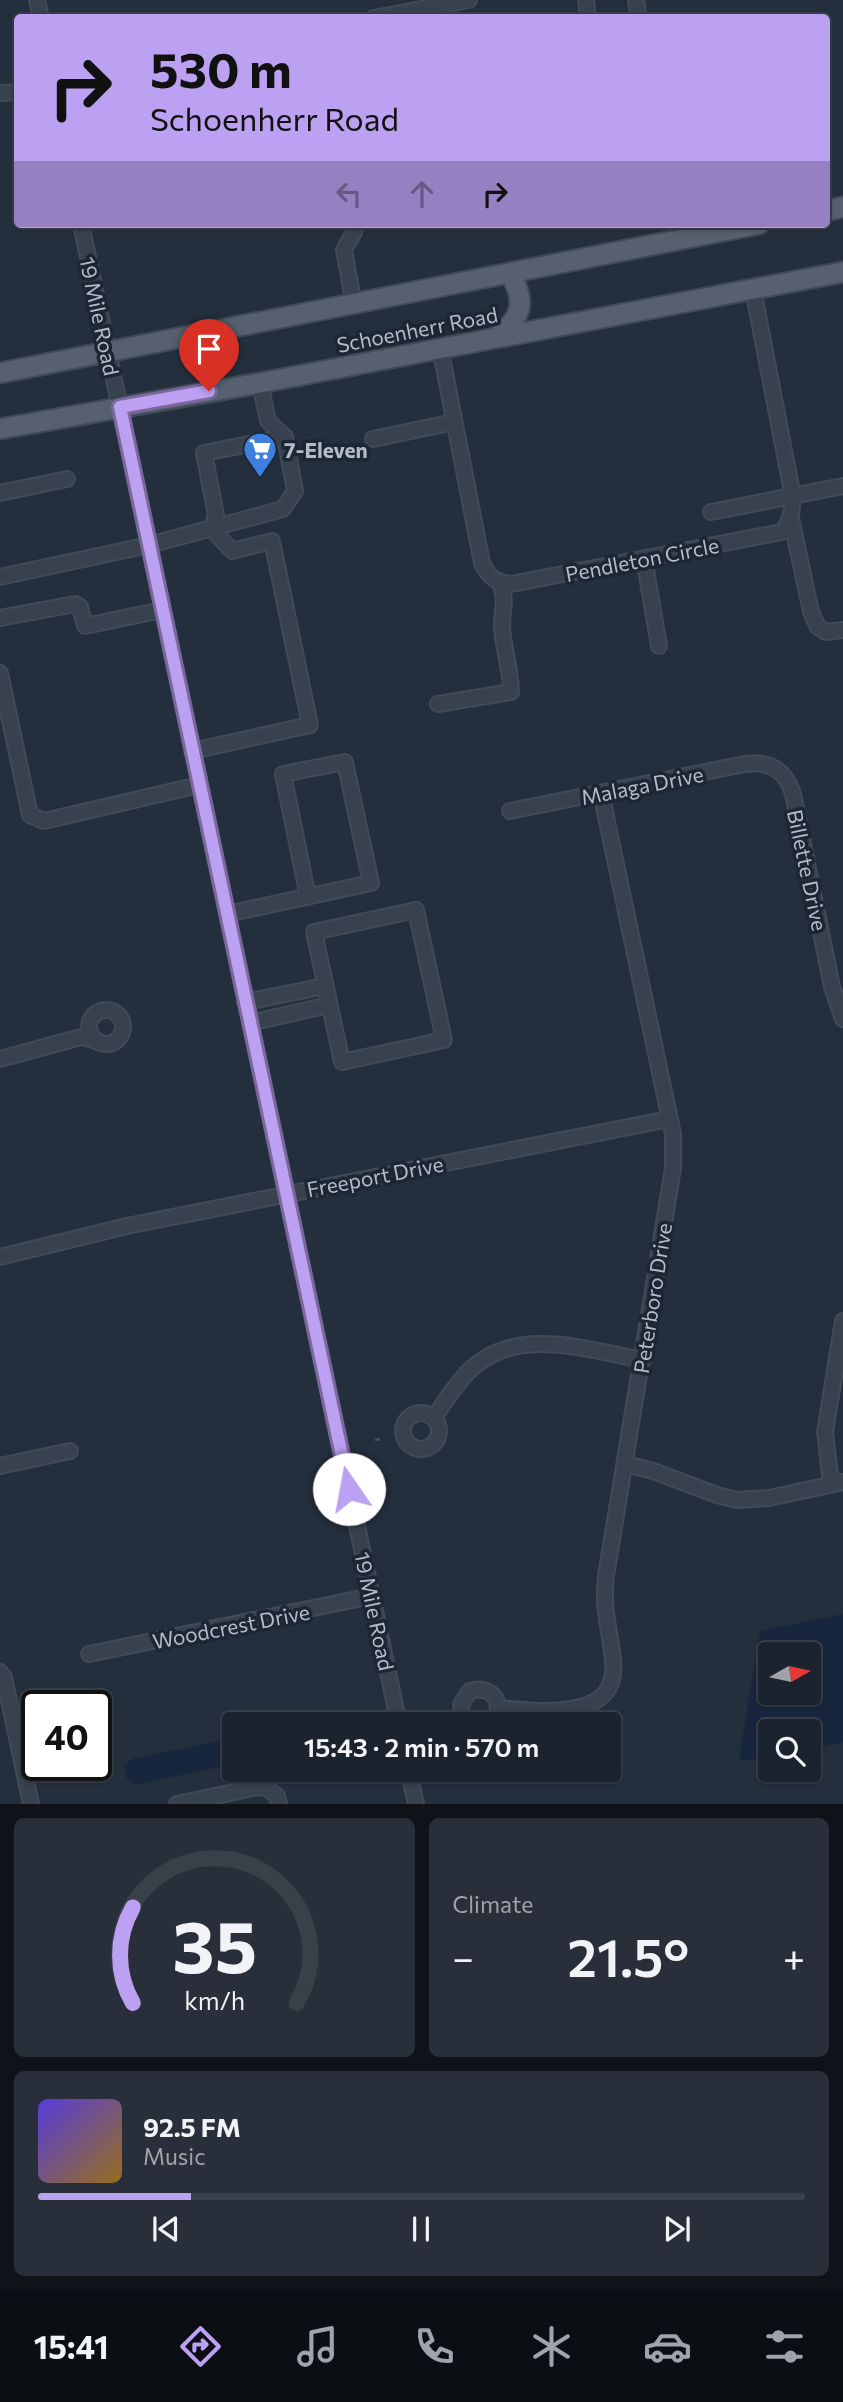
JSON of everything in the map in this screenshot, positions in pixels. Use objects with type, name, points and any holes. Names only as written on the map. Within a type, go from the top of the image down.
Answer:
[{"type":"main road","name":"Schoenherr Road","points":[[0,373],[510,274],[678,232],[718,228]]},
{"type":"main road","name":"Schoenherr Road","points":[[0,429],[260,383],[843,272]]},
{"type":"main road","points":[[497,336],[510,327],[520,306],[517,286],[510,274]]},
{"type":"street","points":[[395,14],[469,0]]},
{"type":"street","name":"19 Mile Road","points":[[82,228],[396,1712]]},
{"type":"street","points":[[354,228],[344,250],[354,305]]},
{"type":"street","points":[[753,289],[793,497],[791,518],[811,612],[818,627],[826,632],[843,630]]},
{"type":"street","points":[[438,704],[511,692],[502,626],[505,595],[500,583],[488,575],[482,563],[440,348]]},
{"type":"street","points":[[0,577],[149,545],[284,509],[295,491],[285,437],[268,421],[260,383]]},
{"type":"street","points":[[373,439],[454,422]]},
{"type":"street","points":[[212,529],[216,515],[204,453],[285,437]]},
{"type":"street","points":[[0,492],[66,480]]},
{"type":"street","points":[[711,512],[843,486]]},
{"type":"street","name":"Pendleton Circle","points":[[500,583],[511,584],[782,532],[791,518]]},
{"type":"street","points":[[192,751],[310,725],[272,541],[232,551],[212,529]]},
{"type":"street","points":[[644,558],[659,646]]},
{"type":"street","points":[[0,618],[75,604],[80,607],[85,626],[162,610]]},
{"type":"street","points":[[0,673],[30,815],[44,821],[199,785]]},
{"type":"street","points":[[227,914],[308,897],[371,883],[345,762],[283,774],[308,897]]},
{"type":"street","name":"Malaga Drive","points":[[510,811],[754,763],[774,767]]},
{"type":"street","name":"Billette Drive","points":[[774,767],[785,777],[793,794],[832,987],[843,1019]]},
{"type":"street","name":"Peterboro Drive","points":[[462,1712],[463,1699],[470,1690],[487,1690],[495,1697],[499,1707],[542,1712],[566,1710],[595,1702],[608,1690],[612,1682],[614,1663],[605,1622],[604,1594],[673,1168],[673,1145],[601,793]]},
{"type":"street","points":[[416,910],[444,1040],[342,1062],[325,986],[314,932],[416,910]]},
{"type":"street","points":[[245,1002],[325,986]]},
{"type":"street","points":[[250,1023],[329,1005]]},
{"type":"street","points":[[0,1059],[81,1037],[108,1043],[118,1038],[123,1029],[121,1018],[107,1010],[96,1013],[81,1037]]},
{"type":"street","points":[[90,1022],[91,1033],[98,1041]]},
{"type":"street","name":"Freeport Drive","points":[[0,1257],[127,1226],[669,1119]]},
{"type":"street","points":[[626,1464],[737,1500],[769,1498],[837,1483],[826,1456],[825,1432],[843,1321]]},
{"type":"street","points":[[434,1418],[461,1379],[472,1368],[493,1354],[514,1346],[548,1344],[643,1360]]},
{"type":"street","points":[[0,1466],[70,1451]]},
{"type":"street","name":"Woodcrest Drive","points":[[89,1654],[372,1596]]},
{"type":"street","points":[[0,1672],[4,1676],[32,1804]]},
{"type":"street","points":[[497,1712],[499,1707]]},
{"type":"street","points":[[411,1782],[416,1804]]},
{"type":"street","points":[[177,1804],[258,1787],[267,1788],[277,1796],[279,1804]]},
{"type":"path","points":[[375,1440],[385,1438]]},
{"type":"water","points":[[843,1614],[843,1742],[821,1747],[821,1719],[758,1719],[758,1758],[744,1761],[739,1758],[758,1643],[758,1705],[821,1705],[821,1642],[758,1642],[760,1631]]},
{"type":"water","points":[[222,1740],[222,1766],[138,1784],[132,1783],[126,1777],[124,1766],[132,1759]]},
{"type":"place","name":"7-Eleven","points":[[260,479]]},
{"type":"route","points":[[209,391],[120,407],[349,1489]]}]
